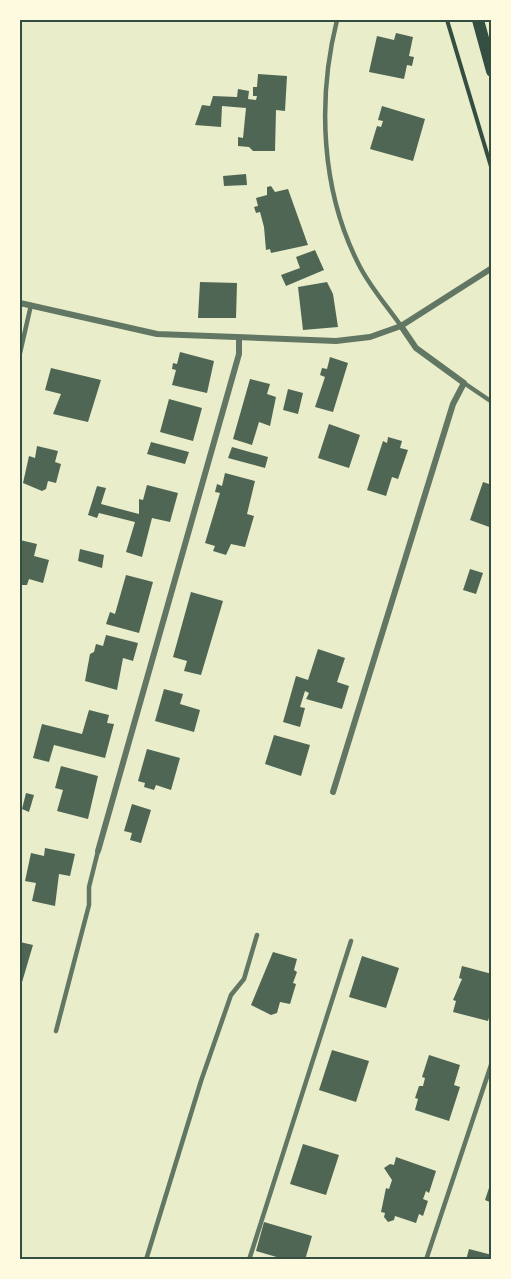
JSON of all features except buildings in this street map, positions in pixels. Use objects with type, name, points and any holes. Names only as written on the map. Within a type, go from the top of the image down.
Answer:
[{"type":"main road","points":[[478,20],[492,71]]},
{"type":"street","points":[[20,303],[157,334],[336,341],[370,337],[400,326],[492,268]]},
{"type":"street","points":[[333,792],[453,404],[464,383],[416,348],[400,326]]},
{"type":"street","points":[[98,851],[239,354],[239,339]]},
{"type":"lane","points":[[337,20],[327,57],[326,81],[326,145],[332,187],[345,235],[360,268],[400,326]]},
{"type":"lane","points":[[20,353],[31,305]]},
{"type":"lane","points":[[464,383],[492,402]]},
{"type":"lane","points":[[56,1031],[89,905],[89,887],[98,851]]},
{"type":"lane","points":[[146,1260],[201,1081],[231,995],[244,980],[258,935]]},
{"type":"lane","points":[[249,1260],[351,941]]},
{"type":"lane","points":[[426,1260],[492,1062]]},
{"type":"path","points":[[447,20],[492,170]]}]
